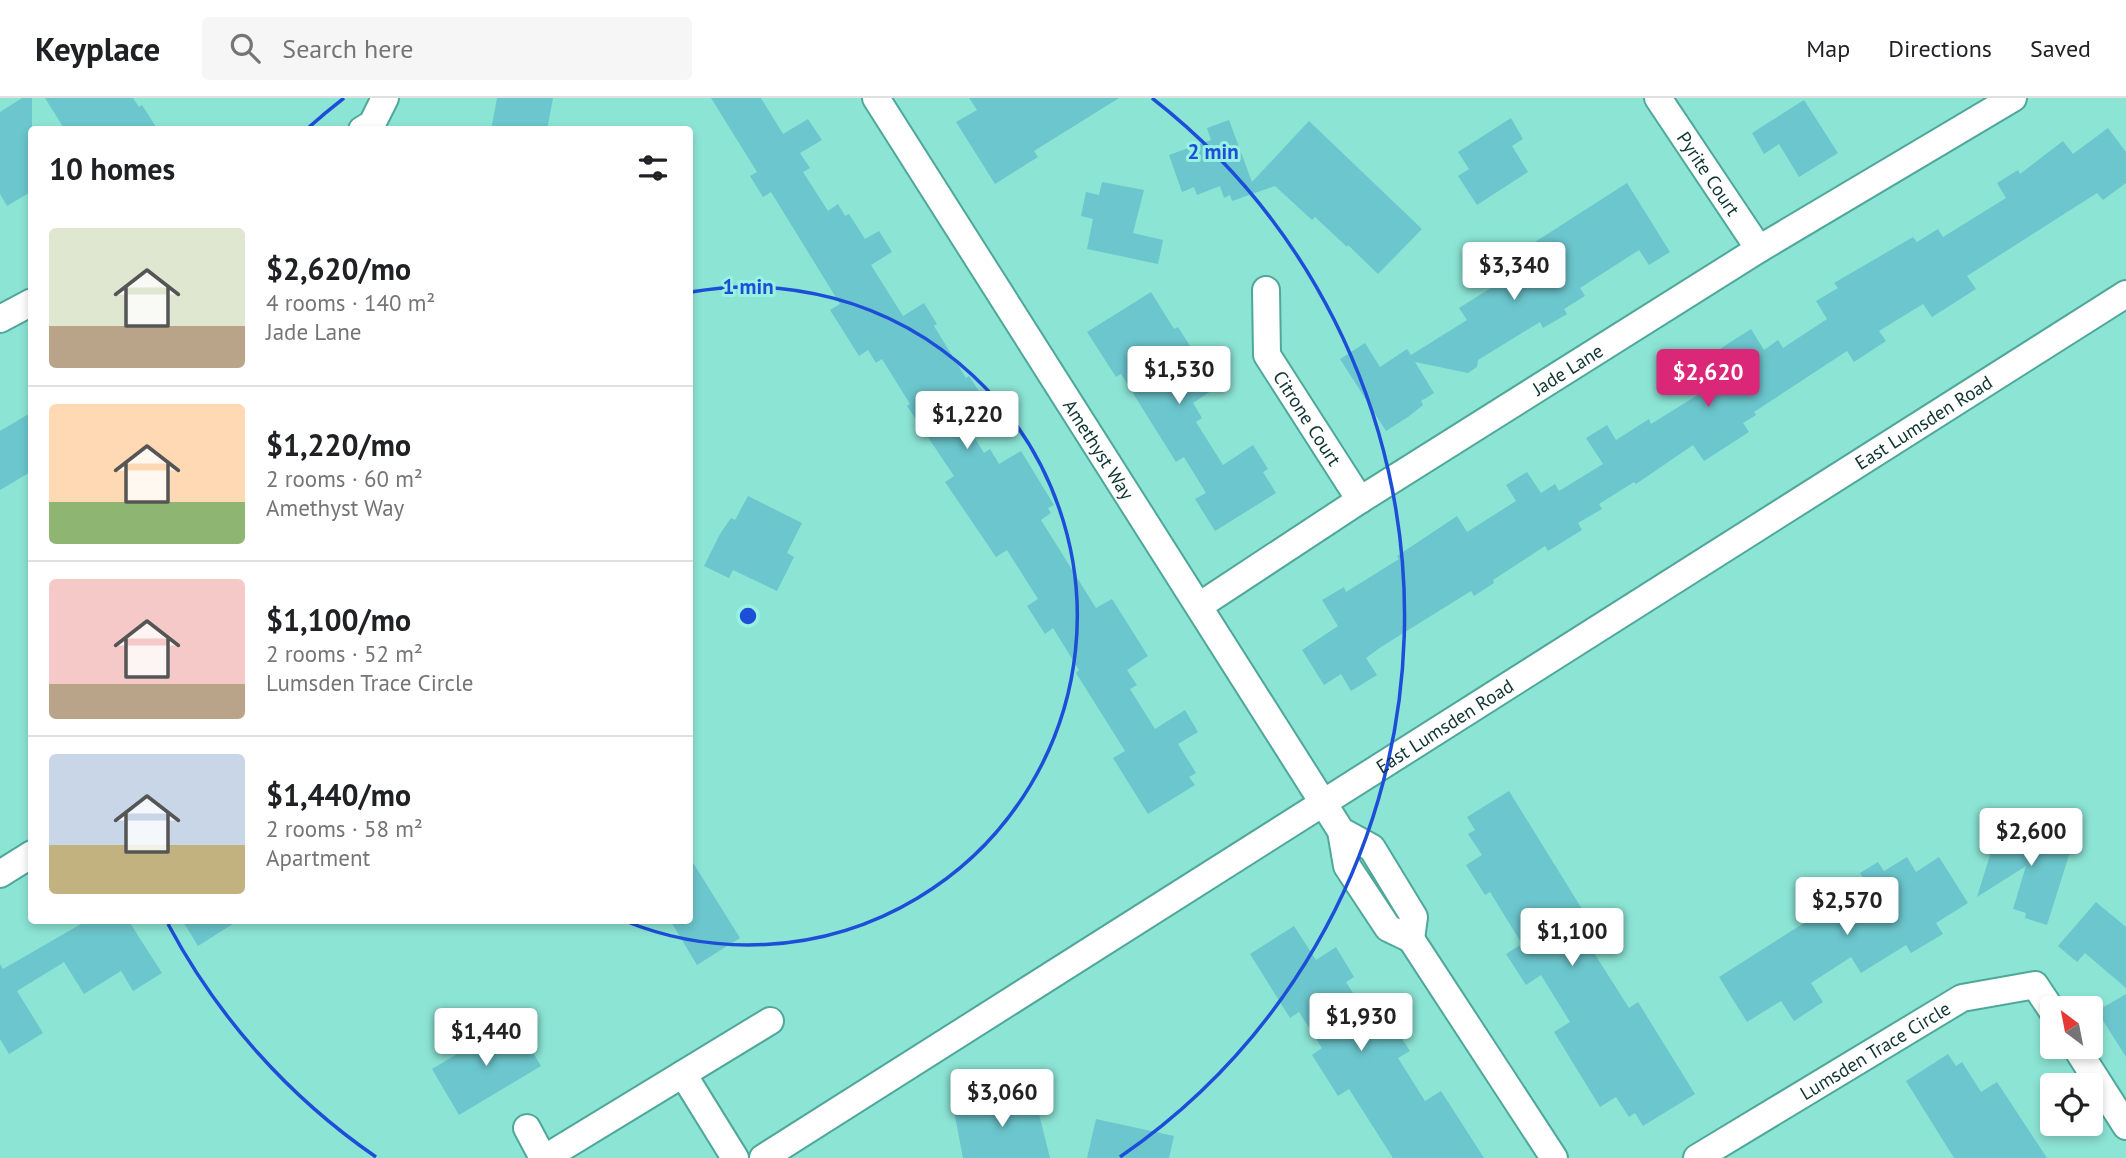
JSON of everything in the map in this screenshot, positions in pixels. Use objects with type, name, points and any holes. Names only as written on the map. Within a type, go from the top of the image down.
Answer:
[{"type":"street","points":[[369,126],[385,98]]},
{"type":"street","name":"Amethyst Way","points":[[876,98],[1322,801]]},
{"type":"street","name":"Pyrite Court","points":[[1658,98],[1759,249]]},
{"type":"street","name":"Jade Lane","points":[[1199,606],[1360,500],[1759,249],[2013,98]]},
{"type":"street","name":"Citrone Court","points":[[1266,290],[1267,355],[1360,500]]},
{"type":"street","name":"East Lumsden Road","points":[[763,1158],[1322,801],[1908,435],[2126,294]]},
{"type":"street","points":[[0,319],[28,304]]},
{"type":"street","points":[[1322,801],[1340,831],[1347,866],[1388,928],[1411,939],[1554,1158]]},
{"type":"street","points":[[0,874],[28,856]]},
{"type":"street","name":"Lumsden Trace Circle","points":[[1697,1158],[1962,998],[2035,985],[2042,996]]},
{"type":"street","points":[[527,1128],[544,1158],[770,1021]]},
{"type":"street","points":[[2083,1059],[2126,1126]]},
{"type":"street","points":[[683,1074],[735,1158]]},
{"type":"building","points":[[22,98],[32,98],[32,126],[28,126],[28,193],[7,206],[0,194],[0,112]]},
{"type":"building","points":[[45,98],[133,98],[139,107],[142,105],[155,126],[62,126]]},
{"type":"building","points":[[497,98],[553,98],[548,126],[492,126]]},
{"type":"building","points":[[711,98],[761,98],[783,134],[808,119],[822,140],[800,153],[810,168],[803,172],[828,211],[838,204],[845,216],[849,214],[865,239],[879,231],[892,252],[871,265],[903,316],[924,303],[937,324],[934,326],[966,378],[969,376],[983,397],[958,412],[984,453],[990,449],[999,464],[1021,451],[1054,505],[1048,508],[1051,513],[1041,520],[1096,608],[1112,599],[1148,656],[1127,670],[1137,685],[1130,689],[1155,729],[1185,710],[1198,732],[1178,744],[1196,773],[1189,777],[1195,785],[1148,814],[1113,758],[1125,751],[1076,673],[1079,670],[1053,628],[1045,634],[1027,606],[1038,599],[1007,550],[996,557],[945,482],[954,476],[907,406],[910,404],[882,359],[876,363],[868,350],[859,356],[830,310],[840,304],[771,192],[763,197],[750,176],[757,172]]},
{"type":"building","points":[[969,98],[1119,98],[1034,151],[1038,157],[995,184],[956,122],[977,110]]},
{"type":"building","points":[[1804,100],[1838,153],[1799,177],[1779,144],[1764,154],[1752,133]]},
{"type":"building","points":[[1511,118],[1523,139],[1512,146],[1528,172],[1477,205],[1458,176],[1469,169],[1458,152]]},
{"type":"building","points":[[1229,120],[1252,182],[1309,121],[1422,229],[1378,274],[1348,245],[1347,247],[1315,217],[1312,220],[1275,186],[1232,201],[1230,195],[1224,198],[1220,186],[1197,195],[1194,187],[1182,192],[1169,155],[1211,140],[1207,128]]},
{"type":"building","points":[[2108,128],[2126,152],[2126,183],[2103,200],[2097,193],[1967,276],[1976,289],[1932,317],[1923,304],[1879,331],[1886,341],[1854,362],[1847,351],[1754,412],[1756,415],[1743,423],[1749,432],[1704,461],[1693,445],[1636,484],[1634,482],[1599,504],[1602,509],[1578,523],[1582,530],[1548,551],[1545,546],[1493,580],[1494,583],[1474,596],[1471,591],[1366,658],[1377,675],[1351,691],[1341,674],[1324,685],[1302,650],[1338,626],[1322,600],[1344,587],[1346,592],[1399,559],[1397,556],[1457,516],[1467,532],[1516,501],[1506,485],[1527,472],[1541,493],[1555,484],[1559,491],[1603,464],[1586,438],[1607,425],[1616,440],[1649,419],[1651,424],[1709,388],[1696,366],[1729,343],[1751,329],[1764,350],[1778,340],[1783,348],[1827,319],[1816,301],[1838,288],[1834,283],[1913,237],[1917,242],[1938,229],[1943,237],[2006,198],[1997,183],[2018,170],[2020,174],[2063,141],[2073,154]]},
{"type":"building","points":[[1102,182],[1144,190],[1133,233],[1163,240],[1158,264],[1087,249],[1093,219],[1081,216],[1086,192],[1099,195]]},
{"type":"building","points":[[1627,183],[1670,252],[1649,265],[1639,250],[1580,288],[1585,296],[1564,309],[1567,314],[1543,328],[1540,322],[1478,360],[1477,367],[1468,373],[1415,362],[1434,393],[1421,401],[1423,405],[1408,417],[1386,431],[1340,359],[1365,343],[1380,367],[1407,349],[1411,355],[1467,320],[1459,308],[1510,276],[1502,263]]},
{"type":"building","points":[[1151,292],[1174,329],[1178,327],[1192,349],[1189,351],[1214,389],[1193,403],[1202,418],[1196,422],[1223,465],[1253,445],[1268,469],[1263,472],[1276,493],[1215,531],[1195,499],[1206,493],[1184,457],[1176,462],[1121,374],[1116,377],[1087,332]]},
{"type":"building","points":[[28,414],[28,473],[0,490],[0,431]]},
{"type":"building","points":[[748,496],[802,523],[787,553],[794,557],[777,591],[733,570],[729,578],[704,566],[720,534],[731,518],[735,520]]},
{"type":"building","points":[[1509,791],[1600,938],[1589,945],[1629,1008],[1638,1002],[1695,1094],[1643,1126],[1635,1113],[1629,1117],[1616,1097],[1600,1107],[1554,1032],[1570,1022],[1541,975],[1526,985],[1506,954],[1522,944],[1490,892],[1485,895],[1466,865],[1482,855],[1468,834],[1475,830],[1467,817]]},
{"type":"building","points":[[2023,820],[2075,836],[2047,925],[2025,918],[2026,913],[2013,909],[2026,866],[1977,897],[1996,836],[2017,842]]},
{"type":"building","points":[[1907,857],[1916,872],[1939,857],[1968,903],[1936,923],[1943,934],[1911,953],[1906,945],[1861,973],[1851,957],[1811,983],[1823,1002],[1794,1021],[1781,1001],[1747,1022],[1719,977],[1867,883],[1860,873],[1878,862],[1884,871]]},
{"type":"building","points":[[693,863],[740,938],[697,965],[672,924],[693,924]]},
{"type":"building","points":[[2096,902],[2126,927],[2126,988],[2085,953],[2077,962],[2058,946]]},
{"type":"building","points":[[81,924],[131,924],[162,973],[133,991],[121,971],[84,994],[64,962],[17,991],[43,1033],[9,1054],[0,1039],[0,964],[3,969]]},
{"type":"building","points":[[184,924],[233,924],[198,946]]},
{"type":"building","points":[[1294,926],[1316,960],[1336,947],[1354,977],[1346,982],[1380,1036],[1394,1027],[1410,1051],[1398,1058],[1425,1101],[1441,1091],[1484,1158],[1393,1158],[1349,1089],[1338,1096],[1312,1055],[1322,1048],[1299,1012],[1290,1018],[1250,954]]},
{"type":"building","points":[[2126,994],[2126,1057],[2104,1022],[2104,1007]]},
{"type":"building","points":[[514,1020],[541,1066],[459,1115],[432,1069]]},
{"type":"building","points":[[1948,1054],[1956,1066],[1962,1062],[1981,1092],[1997,1082],[2047,1158],[1954,1158],[1906,1081]]},
{"type":"building","points":[[1035,1094],[1036,1102],[1043,1107],[1039,1114],[1050,1158],[963,1158],[953,1106],[974,1102],[975,1105]]},
{"type":"building","points":[[1096,1119],[1174,1136],[1169,1158],[1087,1158]]}]
